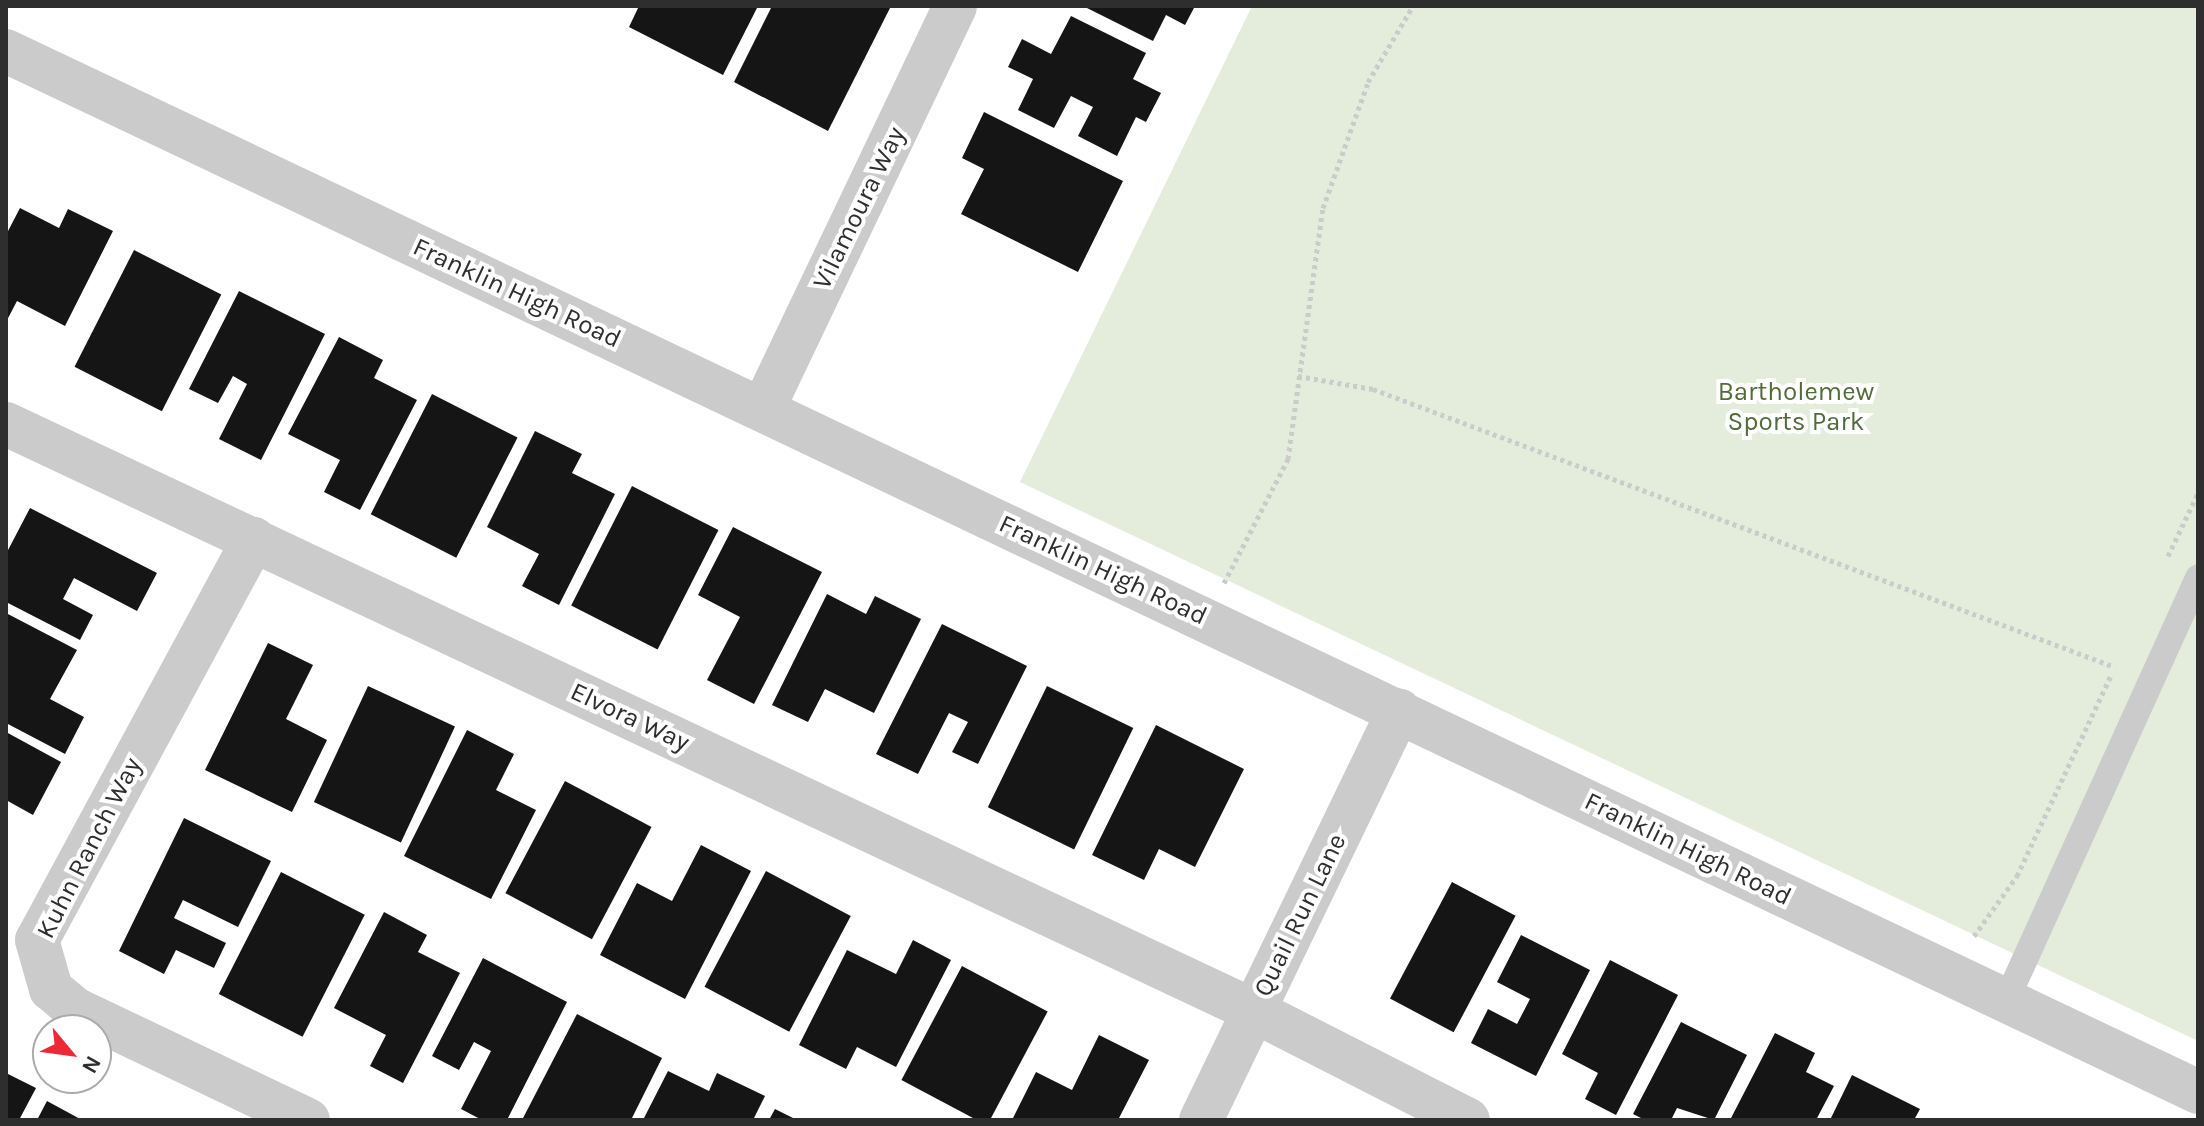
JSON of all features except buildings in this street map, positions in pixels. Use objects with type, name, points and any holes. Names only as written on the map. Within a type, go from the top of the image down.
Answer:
[{"type":"street","name":"Vilamoura Way","points":[[763,409],[955,6]]},
{"type":"street","name":"Franklin High Road","points":[[6,51],[2198,1092]]},
{"type":"street","name":"Elvora Way","points":[[6,424],[1254,1011],[1468,1120]]},
{"type":"street","name":"Kuhn Ranch Way","points":[[254,539],[37,940],[51,989],[75,1009],[308,1120]]},
{"type":"street","name":"Quail Run Lane","points":[[1201,1120],[1399,710]]},
{"type":"lane","points":[[2006,1001],[2198,578]]},
{"type":"path","points":[[1206,619],[1288,459],[1323,208],[1368,82],[1413,6]]},
{"type":"path","points":[[1298,376],[1373,389],[2115,667]]},
{"type":"path","points":[[2166,560],[2198,493]]},
{"type":"path","points":[[1948,973],[2017,876],[2121,654]]},
{"type":"green space","name":"Bartholemew Sports Park","points":[[1252,6],[2198,6],[2198,1041],[1020,482]]}]
